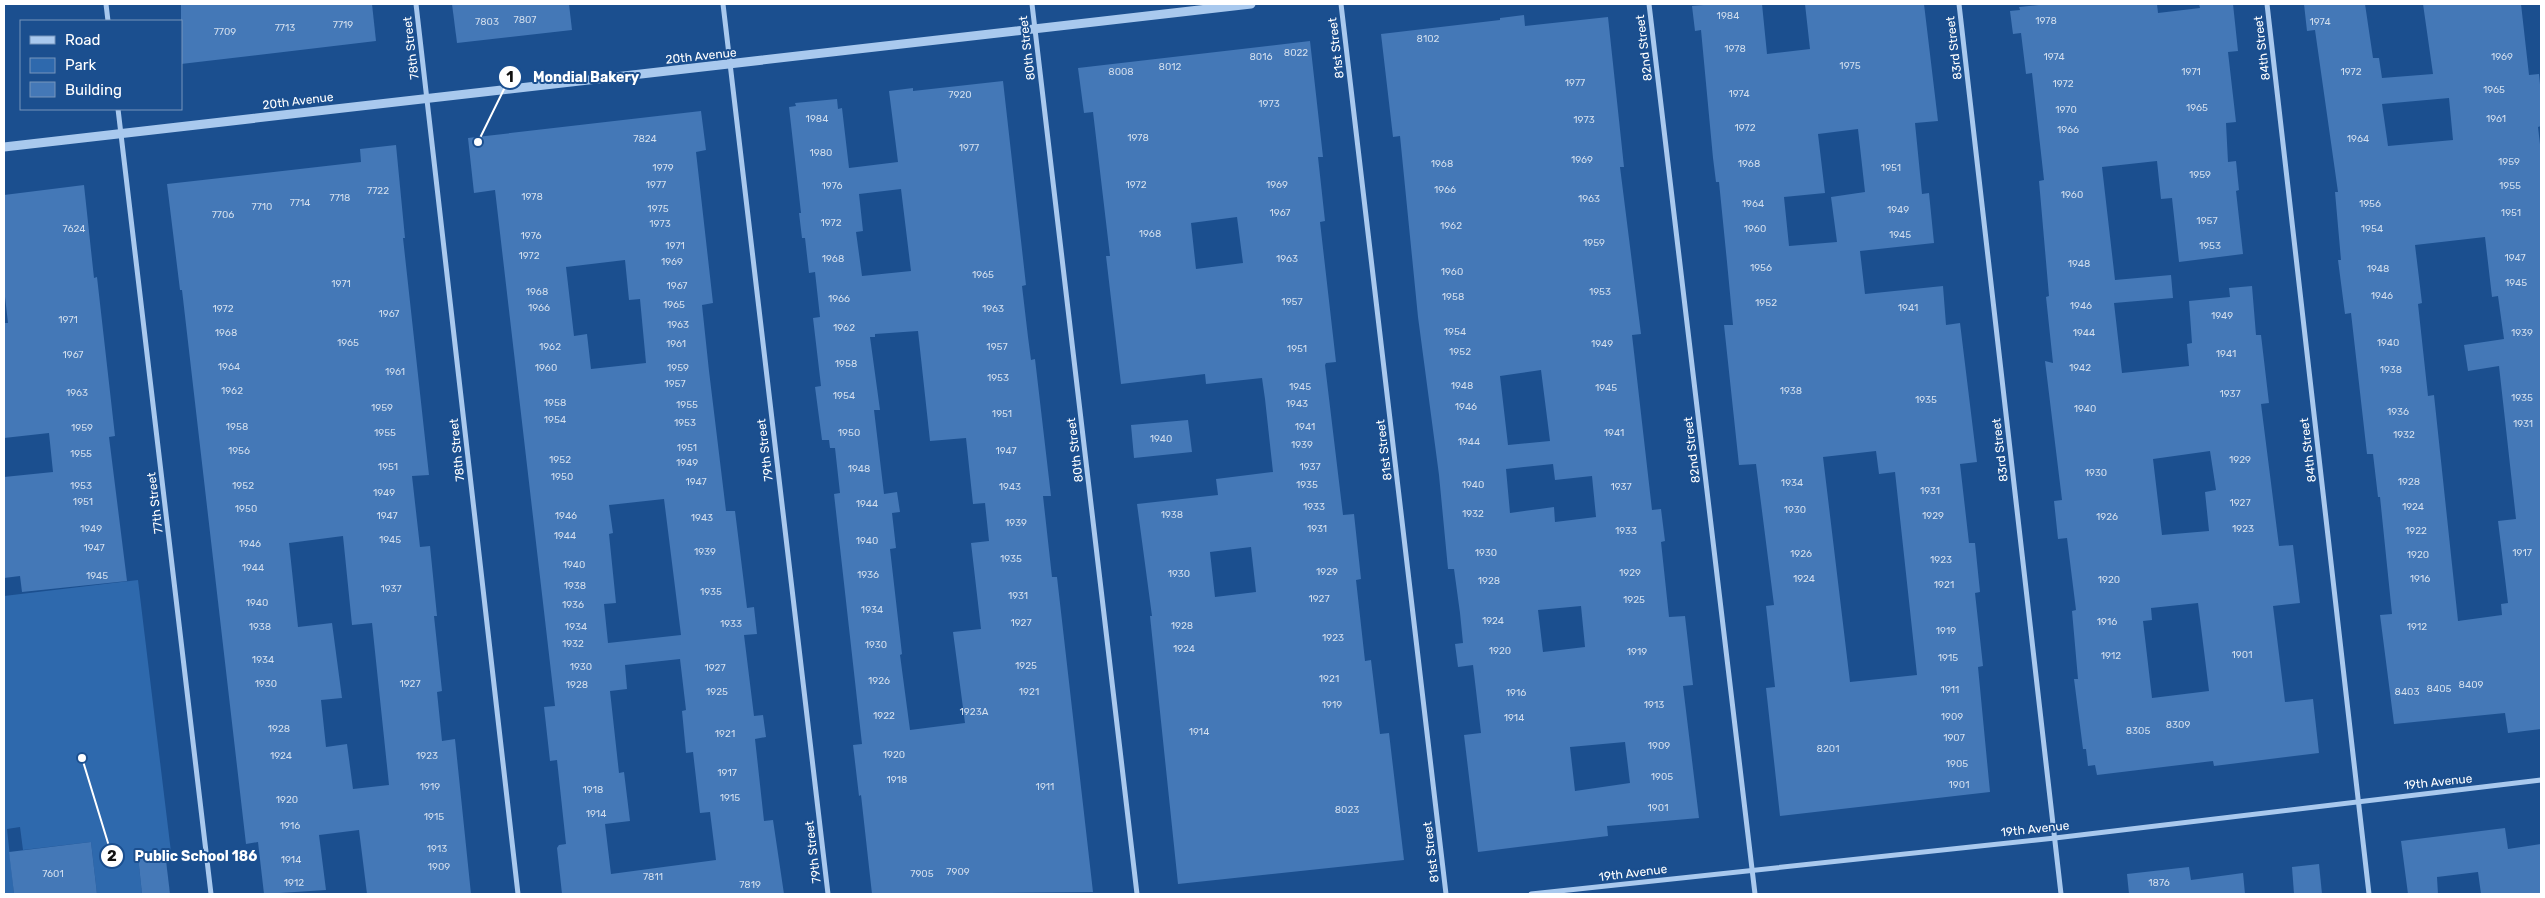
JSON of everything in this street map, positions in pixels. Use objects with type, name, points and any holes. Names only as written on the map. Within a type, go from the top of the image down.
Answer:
[{"type":"street","points":[[106,4],[108,20]]},
{"type":"street","name":"78th Street","points":[[416,4],[518,894]]},
{"type":"street","name":"79th Street","points":[[723,4],[828,894]]},
{"type":"street","name":"80th Street","points":[[1032,4],[1137,894]]},
{"type":"street","name":"20th Avenue","points":[[4,147],[1251,4]]},
{"type":"street","name":"81st Street","points":[[1341,4],[1446,894]]},
{"type":"street","name":"82nd Street","points":[[1649,4],[1755,894]]},
{"type":"street","name":"83rd Street","points":[[1959,4],[2061,894]]},
{"type":"street","name":"84th Street","points":[[2267,4],[2369,894]]},
{"type":"street","name":"77th Street","points":[[118,110],[211,894]]},
{"type":"street","name":"19th Avenue","points":[[1531,894],[2055,838],[2358,800],[2541,780]]},
{"type":"green space","points":[[138,580],[171,852],[138,856],[142,894],[97,894],[91,842],[23,850],[20,827],[7,829],[14,894],[4,894],[4,596]]},
{"type":"building","points":[[181,4],[372,4],[376,41],[182,64]]},
{"type":"building","points":[[452,4],[569,4],[572,30],[457,43]]},
{"type":"building","points":[[1762,4],[1767,54],[1810,49],[1805,4],[1924,4],[1938,121],[1915,123],[1922,194],[1929,193],[1934,243],[1860,251],[1865,294],[1943,286],[1946,325],[1960,323],[1977,462],[1960,464],[1969,543],[1975,543],[1980,592],[1975,593],[1983,666],[1978,667],[1990,792],[1780,816],[1766,688],[1775,687],[1766,606],[1774,605],[1756,464],[1739,465],[1724,325],[1733,325],[1719,182],[1716,182],[1713,158],[1701,30],[1695,31],[1692,6]],"holes":[[[1858,129],[1865,192],[1831,197],[1837,242],[1789,246],[1784,197],[1825,193],[1818,134]],[[1876,451],[1879,474],[1895,472],[1917,675],[1850,682],[1823,457]]]},
{"type":"building","points":[[2048,4],[2157,4],[2158,13],[2200,8],[2199,4],[2233,4],[2238,51],[2228,52],[2236,122],[2226,123],[2228,162],[2236,161],[2239,190],[2236,191],[2243,254],[2179,262],[2172,198],[2161,199],[2157,161],[2102,167],[2115,280],[2171,275],[2173,298],[2114,303],[2122,373],[2189,366],[2187,344],[2192,343],[2189,301],[2230,297],[2229,288],[2252,286],[2256,335],[2261,335],[2269,403],[2261,404],[2279,546],[2293,545],[2300,603],[2273,606],[2285,702],[2313,699],[2319,753],[2214,766],[2213,761],[2097,775],[2095,765],[2088,766],[2086,749],[2083,749],[2074,679],[2078,679],[2072,611],[2076,610],[2067,538],[2058,539],[2054,501],[2062,500],[2045,361],[2053,363],[2046,297],[2049,296],[2039,181],[2044,180],[2032,73],[2026,74],[2021,33],[2013,34],[2010,11],[2020,10],[2019,7]],"holes":[[[2210,451],[2216,490],[2205,492],[2209,531],[2162,535],[2153,459]],[[2198,603],[2209,691],[2152,698],[2143,621],[2152,620],[2151,608]]]},
{"type":"building","points":[[2304,4],[2365,4],[2373,58],[2379,58],[2382,78],[2433,74],[2423,4],[2521,4],[2529,75],[2539,74],[2541,95],[2541,126],[2538,127],[2541,153],[2541,729],[2508,733],[2505,713],[2394,724],[2380,615],[2392,614],[2380,497],[2378,497],[2373,454],[2367,454],[2351,313],[2345,314],[2338,260],[2341,260],[2335,192],[2338,192],[2315,30],[2307,31]],"holes":[[[2449,98],[2453,140],[2388,146],[2382,104]],[[2485,237],[2492,297],[2498,296],[2504,339],[2464,345],[2468,371],[2499,366],[2516,519],[2498,521],[2508,603],[2501,604],[2502,615],[2458,621],[2434,395],[2428,396],[2418,304],[2422,303],[2415,245]]]},
{"type":"building","points":[[1524,15],[1525,26],[1608,17],[1624,167],[1620,167],[1641,334],[1632,335],[1652,510],[1661,509],[1665,541],[1661,542],[1669,617],[1685,616],[1693,685],[1683,686],[1699,818],[1607,826],[1608,836],[1478,852],[1464,735],[1481,733],[1473,665],[1458,667],[1455,644],[1463,643],[1460,613],[1454,569],[1448,569],[1439,475],[1418,317],[1400,136],[1393,137],[1381,34],[1500,20],[1500,18]],"holes":[[[1541,370],[1550,441],[1508,445],[1500,376]],[[1553,464],[1555,480],[1592,476],[1596,517],[1555,522],[1554,507],[1510,513],[1506,469]],[[1581,606],[1585,647],[1543,652],[1538,610]],[[1625,742],[1630,783],[1575,791],[1570,747]]]},
{"type":"building","points":[[1310,41],[1323,157],[1318,157],[1325,221],[1320,222],[1336,362],[1326,363],[1325,365],[1343,515],[1354,514],[1361,579],[1356,580],[1365,661],[1371,660],[1380,734],[1389,733],[1404,860],[1178,884],[1150,616],[1152,616],[1137,504],[1218,495],[1216,479],[1273,472],[1265,399],[1262,378],[1206,384],[1205,374],[1121,384],[1106,256],[1110,256],[1093,112],[1084,113],[1078,68]],"holes":[[[1237,217],[1243,263],[1196,269],[1191,223]],[[1251,547],[1256,592],[1215,597],[1210,552]]]},
{"type":"building","points":[[1003,81],[1026,285],[1022,286],[1031,360],[1035,359],[1051,496],[1043,496],[1052,577],[1057,577],[1093,892],[872,894],[861,795],[859,796],[853,745],[862,744],[834,494],[840,493],[835,448],[830,448],[829,440],[822,440],[815,387],[821,386],[813,318],[820,317],[815,272],[809,273],[805,238],[802,238],[789,107],[796,106],[795,103],[837,99],[838,109],[842,108],[849,168],[898,162],[889,91],[913,88],[913,91]],"holes":[[[901,189],[911,271],[862,276],[856,232],[863,231],[859,194]],[[918,331],[930,441],[966,438],[973,504],[985,503],[989,541],[971,543],[981,629],[953,632],[965,723],[910,730],[900,655],[902,654],[890,549],[896,548],[892,513],[900,512],[897,492],[884,494],[874,410],[880,410],[870,337],[875,337],[875,334]]]},
{"type":"building","points":[[701,111],[706,150],[696,152],[713,303],[702,305],[726,511],[735,511],[747,608],[754,607],[757,634],[744,635],[754,716],[763,715],[766,737],[755,739],[764,821],[773,820],[784,894],[562,894],[557,848],[559,845],[566,844],[557,760],[550,761],[544,707],[555,706],[495,190],[474,193],[468,138]],"holes":[[[625,260],[629,300],[640,299],[646,363],[591,369],[587,334],[574,336],[566,267]],[[664,499],[681,635],[608,643],[604,604],[616,603],[609,534],[613,533],[609,505]],[[680,659],[686,710],[682,711],[686,753],[693,752],[700,813],[710,812],[716,860],[611,874],[605,824],[630,821],[624,772],[619,773],[610,691],[627,689],[625,665]]]},
{"type":"building","points":[[396,145],[405,238],[403,238],[429,475],[412,476],[420,547],[430,546],[437,616],[434,616],[442,691],[437,692],[442,741],[455,739],[471,894],[367,894],[359,830],[319,835],[326,890],[264,894],[258,842],[246,844],[182,290],[180,290],[167,184],[361,162],[360,149]],"holes":[[[343,536],[352,625],[372,623],[389,785],[353,789],[347,744],[326,747],[321,700],[342,698],[332,623],[298,627],[289,543]]]},
{"type":"building","points":[[84,185],[94,278],[97,277],[115,436],[109,437],[127,581],[22,592],[20,576],[4,578],[4,477],[53,472],[49,433],[4,438],[4,323],[8,323],[4,288],[4,195]]},
{"type":"building","points":[[1188,420],[1192,452],[1134,458],[1131,425]]},
{"type":"building","points":[[2505,828],[2508,849],[2541,844],[2541,894],[2481,894],[2478,872],[2437,877],[2438,894],[2408,894],[2401,841]]},
{"type":"building","points":[[91,842],[97,894],[14,894],[9,852]]},
{"type":"building","points":[[165,852],[170,894],[142,894],[138,856]]},
{"type":"building","points":[[2319,864],[2322,894],[2294,894],[2292,867]]},
{"type":"building","points":[[2189,867],[2191,880],[2243,873],[2245,894],[2129,894],[2127,874]]},
{"type":"place","name":"Mondial Bakery","points":[[478,142]]},
{"type":"place","name":"Public School 186","points":[[82,758]]}]
